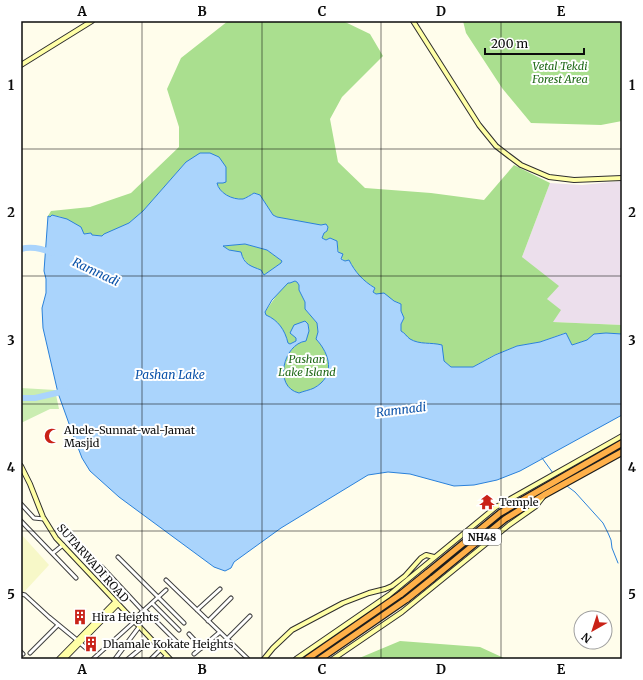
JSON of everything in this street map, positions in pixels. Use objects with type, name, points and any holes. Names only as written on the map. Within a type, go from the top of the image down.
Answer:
[{"type":"highway","name":"NH48","points":[[307,659],[402,594],[500,513],[526,494],[566,471],[622,443]]},
{"type":"highway","name":"NH48","points":[[320,659],[407,599],[505,519],[544,495],[622,452]]},
{"type":"street","points":[[21,65],[92,21]]},
{"type":"street","points":[[412,21],[479,125],[496,146],[521,165],[549,177],[574,180],[622,178]]},
{"type":"street","points":[[566,471],[622,436]]},
{"type":"street","name":"SUTARWADI ROAD","points":[[21,466],[44,519],[56,538],[167,658]]},
{"type":"street","points":[[296,659],[407,581],[496,507],[526,494]]},
{"type":"street","points":[[333,659],[402,612],[509,525],[536,506],[544,495]]},
{"type":"street","points":[[21,504],[34,518],[44,519]]},
{"type":"street","points":[[21,521],[76,578]]},
{"type":"street","points":[[53,553],[63,545]]},
{"type":"street","points":[[264,659],[292,630],[343,603],[385,589],[396,583],[421,558],[426,555],[434,557]]},
{"type":"street","points":[[118,556],[184,623]]},
{"type":"street","points":[[102,567],[176,642]]},
{"type":"street","points":[[166,580],[248,659]]},
{"type":"street","points":[[407,581],[420,598]]},
{"type":"street","points":[[197,610],[220,589]]},
{"type":"street","points":[[93,659],[166,590]]},
{"type":"street","points":[[376,591],[384,598]]},
{"type":"street","points":[[21,594],[25,595],[77,643],[87,649]]},
{"type":"street","points":[[208,621],[231,598]]},
{"type":"street","points":[[59,659],[77,643],[116,603]]},
{"type":"street","points":[[152,603],[179,630]]},
{"type":"street","points":[[227,639],[250,616]]},
{"type":"street","points":[[30,653],[58,625]]},
{"type":"street","points":[[116,659],[139,627]]},
{"type":"street","points":[[194,654],[220,632]]},
{"type":"street","points":[[189,634],[202,648]]},
{"type":"street","points":[[128,659],[151,640]]},
{"type":"street","points":[[64,659],[77,643]]},
{"type":"street","points":[[151,659],[160,650]]},
{"type":"shaded area","points":[[622,181],[622,325],[553,322],[547,299],[522,257],[550,183],[582,185]]},
{"type":"green space","points":[[228,21],[343,21],[370,34],[383,56],[342,97],[330,119],[338,162],[365,188],[431,193],[484,200],[514,165],[550,183],[522,257],[559,286],[547,299],[561,310],[553,322],[622,325],[622,334],[595,334],[587,340],[572,345],[565,333],[540,342],[517,346],[494,355],[473,367],[451,367],[444,361],[432,343],[420,343],[409,339],[401,331],[401,324],[404,318],[401,311],[401,304],[373,292],[375,288],[360,276],[349,260],[345,261],[341,257],[337,241],[330,238],[326,240],[322,238],[328,227],[277,217],[273,215],[260,195],[254,193],[243,199],[230,197],[220,190],[217,183],[186,162],[143,211],[129,223],[102,236],[92,235],[90,233],[84,234],[82,231],[61,217],[52,215],[50,217],[48,216],[51,211],[90,207],[131,193],[179,147],[179,127],[167,89],[181,58]]},
{"type":"green space","name":"Vetal Tekdi Forest Area","points":[[463,21],[622,21],[622,121],[601,125],[531,123],[502,88],[466,33]]},
{"type":"green space","points":[[245,244],[267,250],[282,261],[264,275],[261,270],[249,266],[242,256],[222,246]]},
{"type":"green space","name":"Pashan Lake Island","points":[[295,281],[299,285],[299,290],[305,302],[305,309],[317,323],[318,332],[316,339],[325,351],[328,365],[326,377],[321,383],[314,388],[299,393],[291,389],[286,383],[284,366],[287,357],[292,350],[298,344],[306,341],[309,329],[308,324],[305,321],[299,324],[294,335],[296,341],[290,344],[288,343],[280,326],[266,315],[265,312],[281,289],[288,283]]},
{"type":"green space","points":[[21,388],[55,390],[59,409],[50,409],[21,423]]},
{"type":"green space","points":[[21,534],[49,565],[24,592],[21,590]]},
{"type":"green space","points":[[400,641],[480,647],[506,659],[357,659]]},
{"type":"water","name":"Pashan Lake","points":[[200,153],[210,153],[219,157],[226,167],[226,182],[217,183],[218,187],[223,193],[230,197],[243,199],[254,193],[260,195],[273,215],[277,217],[321,225],[326,224],[328,227],[327,231],[324,233],[322,238],[326,240],[330,238],[337,241],[338,252],[343,254],[341,259],[345,261],[349,260],[360,276],[375,288],[373,292],[376,294],[384,293],[394,301],[401,304],[401,311],[404,318],[401,324],[401,331],[414,341],[442,345],[444,361],[451,367],[473,367],[495,355],[517,346],[540,342],[566,333],[572,345],[587,340],[594,334],[622,334],[622,415],[520,471],[497,480],[474,485],[454,486],[410,474],[388,472],[368,475],[281,528],[234,562],[231,568],[225,571],[214,567],[119,497],[90,471],[82,458],[58,393],[43,328],[42,308],[46,293],[46,279],[44,271],[48,216],[50,217],[52,215],[67,219],[81,227],[84,234],[91,233],[92,235],[102,236],[129,223],[143,211],[186,162]],"holes":[[[245,244],[267,250],[282,261],[264,275],[261,270],[246,262],[241,252],[229,250],[223,246]],[[295,281],[299,285],[299,290],[305,302],[305,309],[317,323],[318,332],[316,339],[325,351],[328,365],[326,377],[321,383],[314,388],[299,393],[291,389],[286,383],[284,366],[287,357],[292,350],[298,344],[306,341],[309,331],[308,324],[305,321],[294,325],[290,333],[296,338],[296,341],[290,344],[288,343],[280,326],[266,315],[265,312],[272,300],[288,283]]]},
{"type":"waterway","name":"Ramnadi","points":[[21,249],[37,248],[52,253]]},
{"type":"waterway","name":"Ramnadi","points":[[21,398],[35,398],[65,391]]},
{"type":"waterway","points":[[542,458],[553,473]]},
{"type":"waterway","points":[[567,486],[575,492],[603,523],[611,540],[612,548],[618,563]]},
{"type":"place","name":"Ahele-Sunnat-wal-Jamat Masjid","points":[[52,436]]},
{"type":"place","name":"Temple","points":[[487,502]]},
{"type":"place","name":"Hira Heights","points":[[80,617]]},
{"type":"place","name":"Dhamale Kokate Heights","points":[[91,644]]}]
